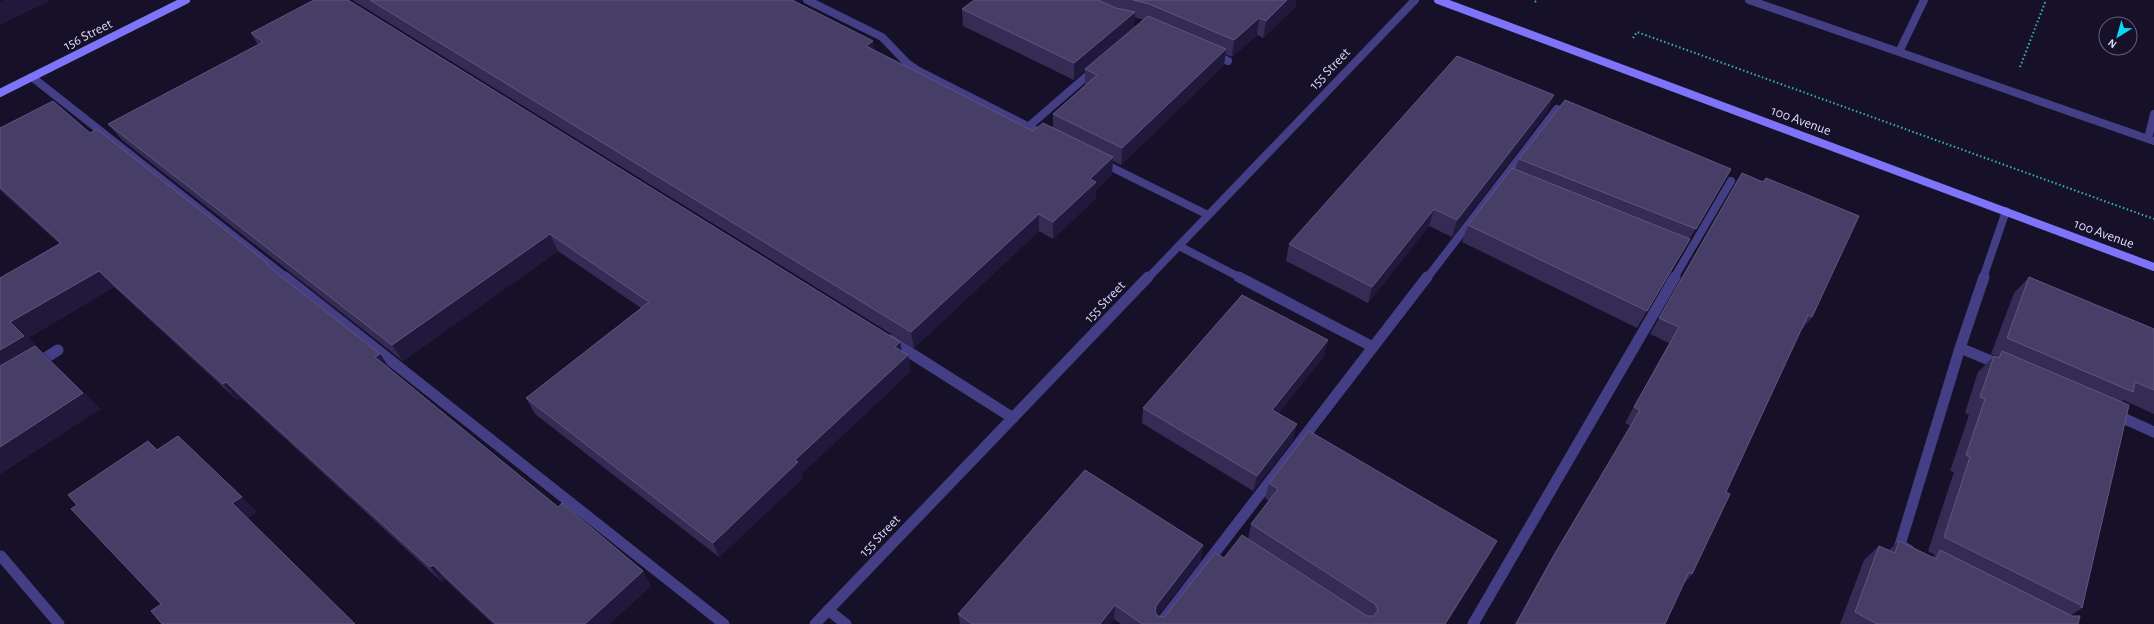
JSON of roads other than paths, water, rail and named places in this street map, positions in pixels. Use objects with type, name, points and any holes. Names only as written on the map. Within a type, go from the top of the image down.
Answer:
[{"type":"main road","name":"156 Street","points":[[0,93],[186,0]]},
{"type":"main road","name":"100 Avenue","points":[[1438,0],[2154,267]]},
{"type":"street","points":[[807,0],[882,37],[907,63],[917,70],[1056,140]]},
{"type":"street","name":"155 Street","points":[[815,624],[1415,0]]},
{"type":"street","points":[[1749,0],[2151,140],[2154,114]]},
{"type":"street","points":[[1899,52],[1924,0]]},
{"type":"street","points":[[1201,49],[1228,61]]},
{"type":"street","points":[[1028,127],[1104,61]]},
{"type":"street","points":[[32,77],[724,624]]},
{"type":"street","points":[[1160,624],[1373,347],[1508,179],[1557,109]]},
{"type":"street","points":[[1092,158],[1208,215]]},
{"type":"street","points":[[1473,624],[1685,252],[1731,181]]},
{"type":"street","points":[[1921,556],[1900,545],[1960,348],[2006,212]]},
{"type":"street","points":[[1179,246],[1373,347]]},
{"type":"street","points":[[880,333],[1013,418]]},
{"type":"street","points":[[1960,348],[2010,370]]},
{"type":"street","points":[[26,370],[58,350]]},
{"type":"street","points":[[2104,410],[2154,432]]},
{"type":"street","points":[[1229,535],[1242,543]]},
{"type":"street","points":[[1,556],[59,624]]},
{"type":"street","points":[[828,610],[846,624]]}]
